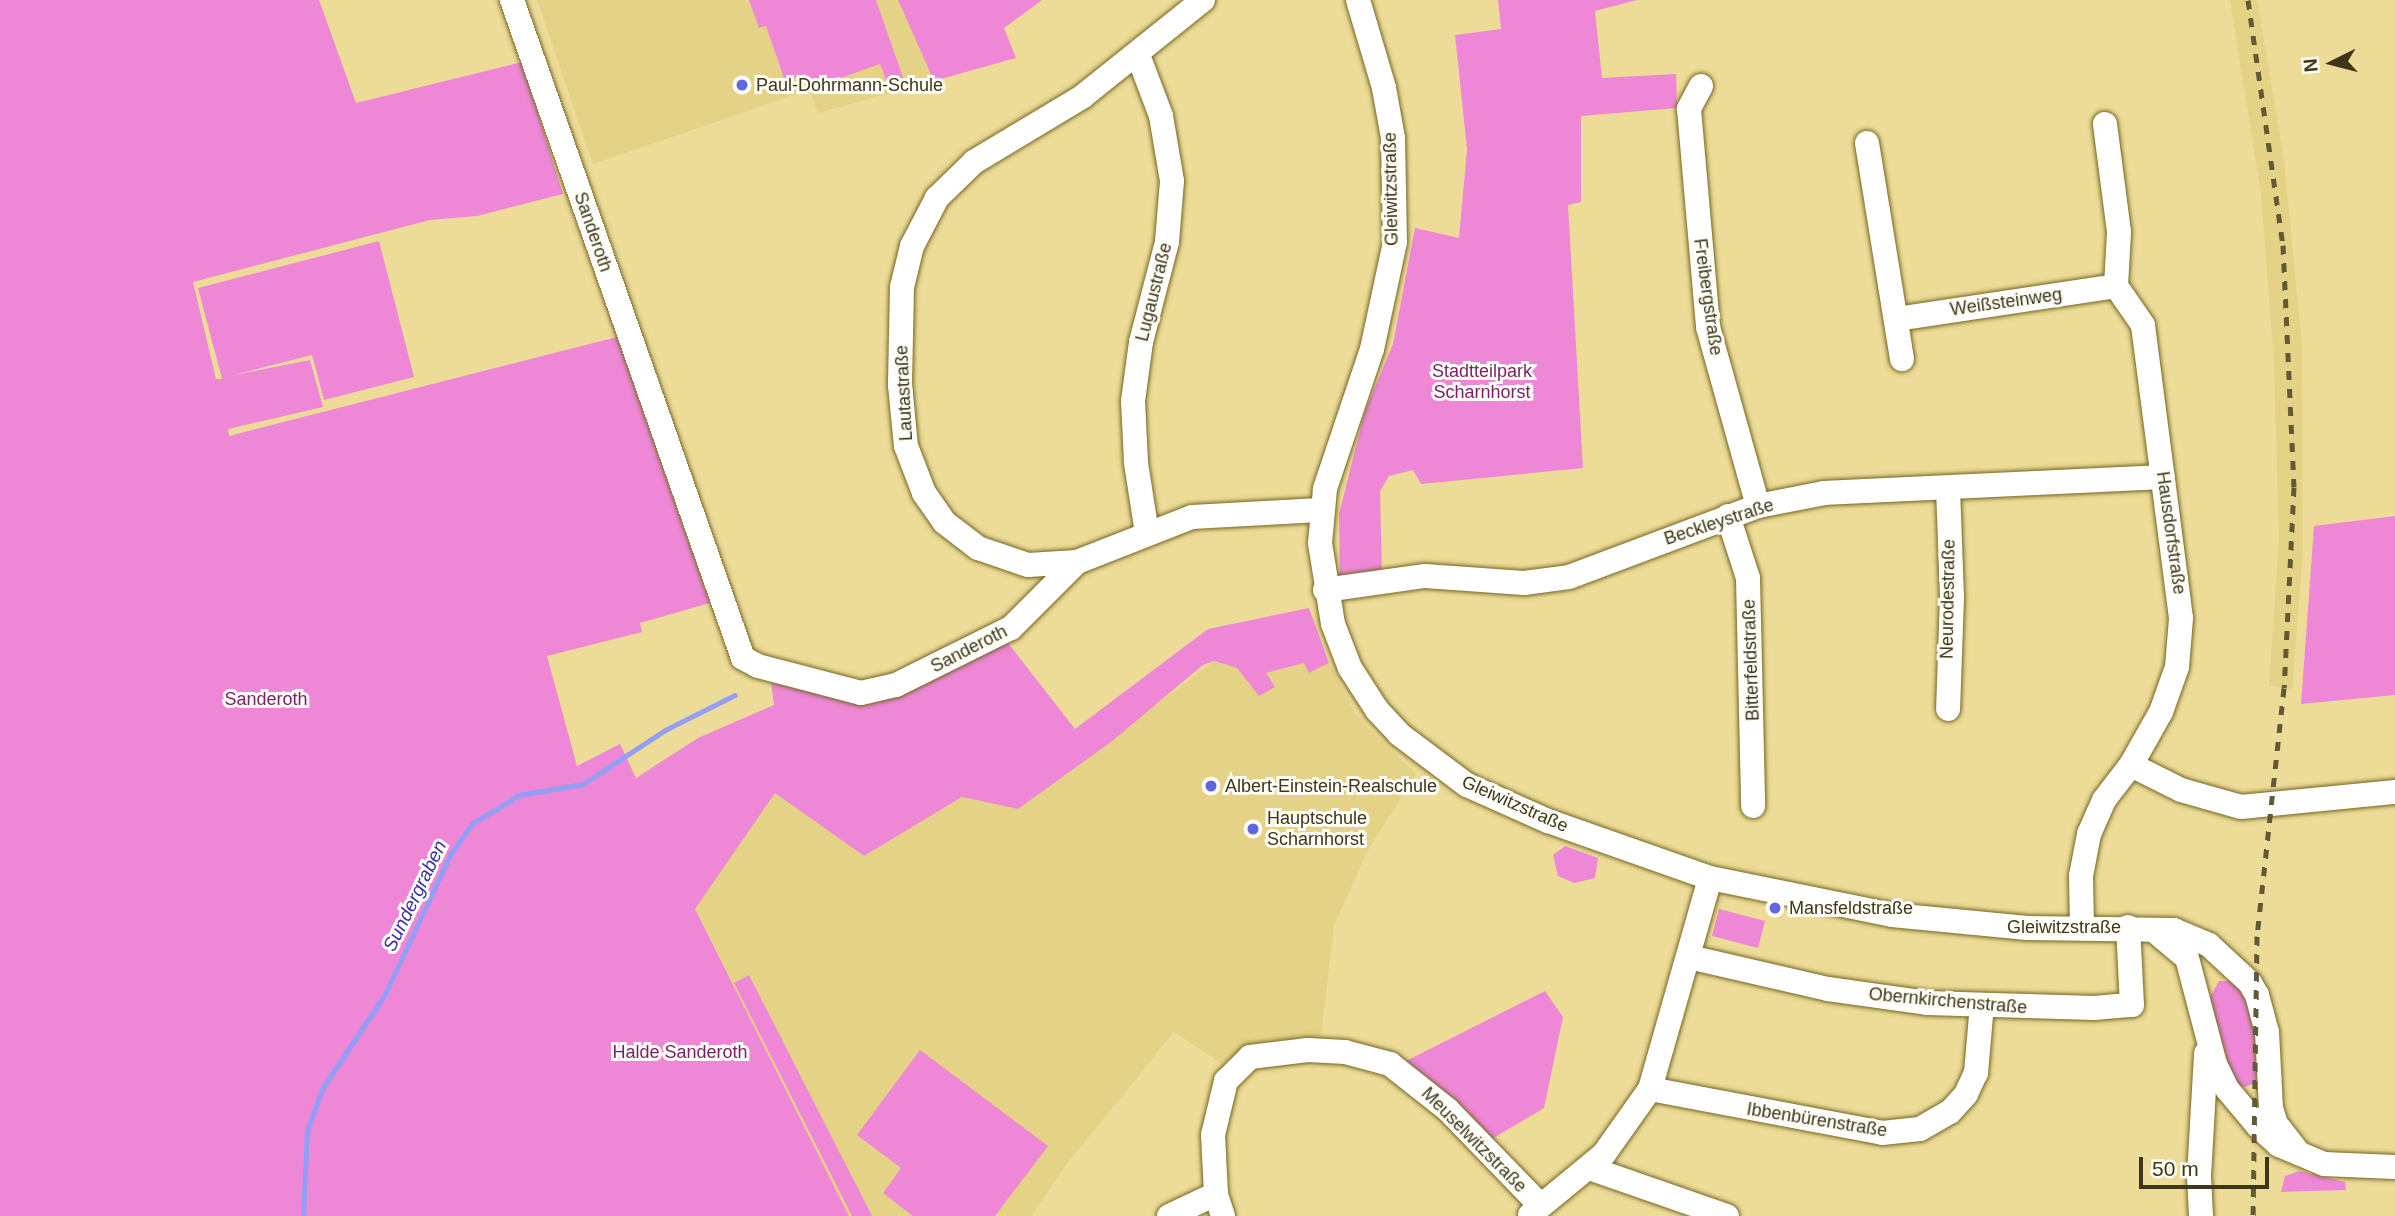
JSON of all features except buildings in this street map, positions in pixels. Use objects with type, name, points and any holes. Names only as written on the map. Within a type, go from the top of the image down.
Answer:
[{"type":"street","name":"Sanderoth","points":[[512,0],[743,657],[758,666],[861,693],[896,685],[1011,628],[1077,562]]},
{"type":"street","name":"Lautastraße","points":[[1203,0],[1138,55],[1082,97],[992,149],[946,186],[919,228],[902,287],[901,407],[909,458],[924,493],[959,536],[1003,560],[1028,565],[1077,562],[1147,533],[1209,514],[1320,510]]},
{"type":"street","name":"Gleiwitzstraße","points":[[1358,0],[1384,88],[1393,138],[1395,242],[1372,349],[1320,510],[1325,590],[1340,645],[1364,690],[1399,734],[1434,764],[1467,785],[1548,821],[1710,877],[1892,915],[1983,926],[2174,930],[2209,945],[2250,983],[2263,1014],[2276,1124],[2299,1153]]},
{"type":"street","name":"Lugaustraße","points":[[1138,55],[1161,116],[1172,181],[1167,242],[1142,342],[1133,401],[1136,463],[1147,533]]},
{"type":"street","name":"Freibergstraße","points":[[1701,86],[1689,108],[1709,327],[1758,506]]},
{"type":"street","points":[[2105,124],[2119,232],[2116,286]]},
{"type":"street","points":[[1867,143],[1902,359]]},
{"type":"street","name":"Weißsteinweg","points":[[1896,318],[2116,286]]},
{"type":"street","name":"Hausdorfstraße","points":[[2082,928],[2081,876],[2089,834],[2104,800],[2131,765],[2167,696],[2180,639],[2180,599],[2143,325],[2116,286]]},
{"type":"street","name":"Beckleystraße","points":[[1325,590],[1425,576],[1524,583],[1569,577],[1758,506],[1824,493],[2163,477]]},
{"type":"street","name":"Neurodestraße","points":[[1948,488],[1952,597],[1948,709]]},
{"type":"street","name":"Bitterfeldstraße","points":[[1728,516],[1748,578],[1753,806]]},
{"type":"street","points":[[2131,765],[2181,790],[2241,807],[2395,792]]},
{"type":"street","points":[[1535,1211],[1588,1168],[1618,1139],[1650,1089],[1710,877]]},
{"type":"street","points":[[2140,928],[2187,958],[2199,993],[2206,1036],[2202,1216]]},
{"type":"street","name":"Obernkirchenstraße","points":[[1689,957],[1828,989],[1927,1003],[2049,1010],[2132,1005],[2140,928]]},
{"type":"street","points":[[2199,993],[2204,982],[2231,965]]},
{"type":"street","name":"Ibbenbürenstraße","points":[[1650,1089],[1882,1133],[1920,1129],[1950,1112],[1966,1094],[1977,1063],[1982,1005]]},
{"type":"street","points":[[2206,1036],[2223,1081],[2239,1105],[2279,1145],[2339,1167],[2395,1167]]},
{"type":"street","name":"Meuselwitzstraße","points":[[1219,1205],[1215,1116],[1233,1069],[1262,1053],[1308,1049],[1345,1052],[1390,1064],[1448,1110],[1535,1211]]},
{"type":"street","points":[[2202,1150],[2214,1125],[2269,1079]]},
{"type":"street","points":[[1588,1168],[1720,1215]]},
{"type":"street","points":[[1169,1216],[1219,1205]]},
{"type":"shaded area","name":"Paul-Dohrmann-Schule","points":[[537,0],[898,0],[934,81],[818,113],[809,90],[593,164]]},
{"type":"shaded area","points":[[2230,0],[2257,0],[2284,161],[2302,345],[2303,551],[2292,689],[2269,686],[2279,539],[2274,362],[2261,194]]},
{"type":"shaded area","points":[[1214,661],[1237,668],[1247,679],[1304,663],[1310,673],[1329,663],[1357,717],[1416,774],[1368,850],[1334,925],[1321,1036],[1260,1042],[1221,1063],[1174,1032],[1065,1166],[1031,1216],[849,1216],[695,909],[775,792],[864,856],[962,797],[1018,809]]},
{"type":"green space","name":"Sanderoth","points":[[0,0],[319,0],[356,103],[522,62],[563,194],[477,216],[430,220],[193,282],[216,379],[222,379],[198,288],[379,241],[414,377],[324,400],[312,355],[234,375],[310,360],[323,407],[228,429],[229,436],[617,337],[710,603],[640,623],[642,632],[547,656],[577,766],[620,744],[636,778],[698,738],[774,705],[771,683],[859,698],[1005,639],[1075,729],[1208,629],[1309,608],[1329,663],[1309,673],[1304,663],[1266,673],[1275,687],[1259,696],[1237,668],[1214,661],[1203,665],[1111,742],[1018,809],[962,797],[864,856],[775,793],[695,909],[849,1216],[0,1216]]},
{"type":"green space","points":[[749,0],[876,0],[905,83],[889,88],[880,64],[810,89],[805,74],[785,81],[766,26],[759,28]]},
{"type":"green space","points":[[898,0],[1042,0],[1004,28],[1016,58],[934,81]]},
{"type":"green space","name":"Stadtteilpark Scharnhorst","points":[[1498,0],[1637,0],[1595,11],[1602,78],[1676,74],[1677,108],[1581,116],[1581,202],[1568,205],[1583,468],[1421,484],[1413,470],[1389,476],[1380,491],[1382,573],[1340,577],[1339,514],[1365,411],[1393,344],[1415,228],[1459,238],[1467,149],[1455,35],[1501,29]]},
{"type":"green space","points":[[2395,516],[2395,695],[2301,704],[2314,526]]},
{"type":"green space","points":[[1565,846],[1598,858],[1595,878],[1574,883],[1558,876],[1553,855]]},
{"type":"green space","points":[[1719,909],[1765,921],[1758,948],[1712,936]]},
{"type":"green space","points":[[749,975],[872,1216],[852,1216],[734,983]]},
{"type":"green space","points":[[2219,981],[2232,981],[2242,991],[2261,1039],[2261,1073],[2255,1083],[2245,1087],[2237,1086],[2218,1050],[2209,999]]},
{"type":"green space","points":[[1545,991],[1563,1017],[1544,1108],[1492,1139],[1404,1062]]},
{"type":"green space","points":[[920,1050],[1048,1146],[995,1216],[913,1216],[883,1193],[901,1168],[857,1135]]},
{"type":"green space","points":[[2299,1171],[2345,1182],[2346,1190],[2281,1192],[2285,1176]]},
{"type":"waterway","name":"Sundergraben","points":[[303,1216],[307,1131],[322,1089],[385,994],[451,853],[473,823],[519,795],[583,784],[665,730],[735,695]]},
{"type":"railway","points":[[2248,0],[2283,245],[2294,487],[2284,688],[2257,936],[2253,1216]]},
{"type":"place","name":"Paul-Dohrmann-Schule","points":[[742,85]]},
{"type":"place","name":"Albert-Einstein-Realschule","points":[[1211,786]]},
{"type":"place","name":"Hauptschule Scharnhorst","points":[[1253,829]]},
{"type":"place","name":"Mansfeldstraße","points":[[1775,908]]},
{"type":"park label","name":"Halde Sanderoth","points":[[680,1052]]}]
